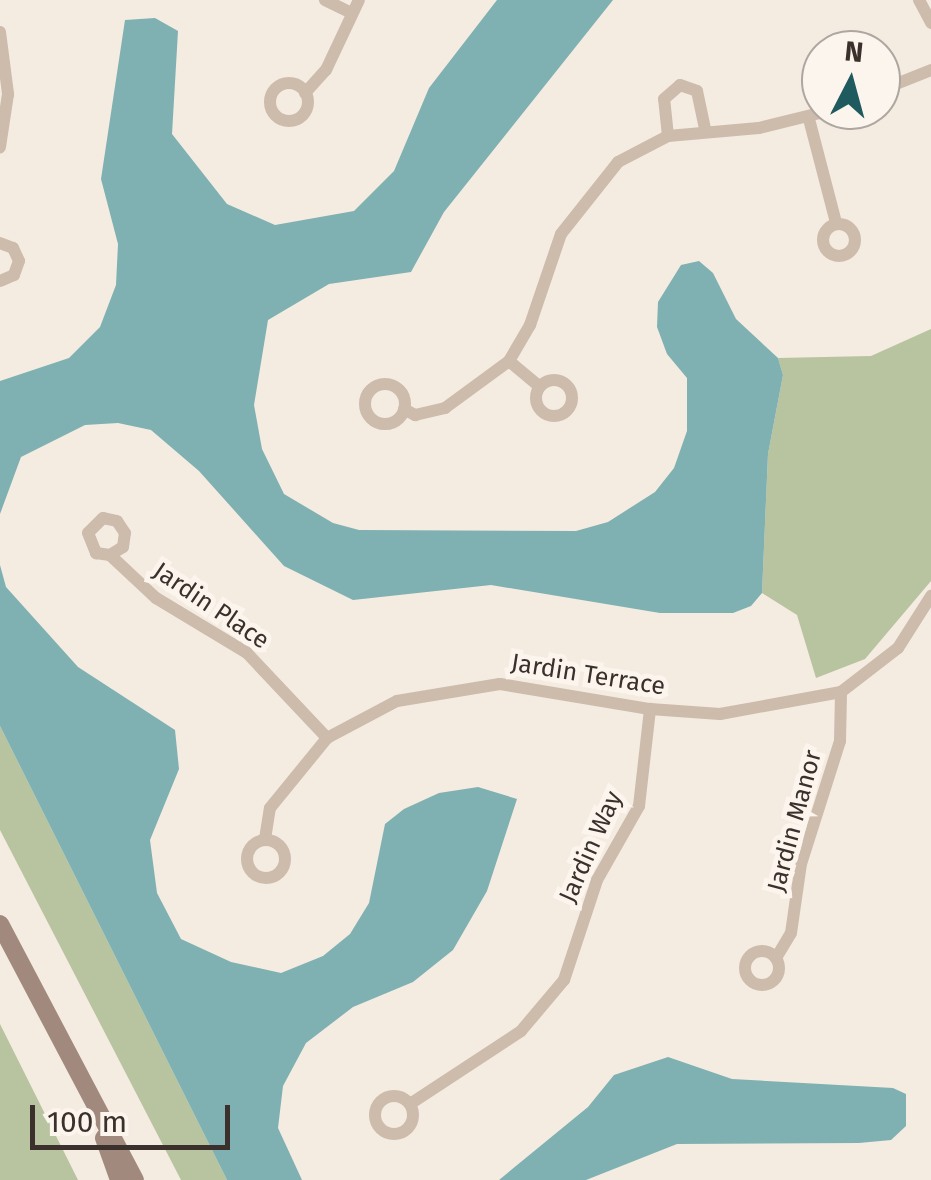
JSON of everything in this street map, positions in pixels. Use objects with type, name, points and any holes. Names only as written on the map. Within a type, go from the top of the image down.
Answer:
[{"type":"street","points":[[305,93],[326,70],[354,6],[325,0]]},
{"type":"street","points":[[919,0],[931,22]]},
{"type":"street","points":[[0,32],[8,94],[0,147]]},
{"type":"street","points":[[901,82],[931,70]]},
{"type":"street","points":[[668,136],[664,99],[680,85],[697,91],[705,129]]},
{"type":"street","points":[[404,410],[415,415],[444,408],[509,360],[530,326],[561,234],[586,194],[618,162],[668,136],[801,121]]},
{"type":"street","points":[[812,130],[836,224]]},
{"type":"street","points":[[0,243],[13,248],[19,261],[14,275],[0,280]]},
{"type":"street","points":[[509,360],[540,387]]},
{"type":"street","name":"Jardin Place","points":[[110,555],[156,598],[246,653],[327,738]]},
{"type":"street","name":"Jardin Terrace","points":[[265,840],[270,808],[327,738],[397,701],[474,684],[650,709],[720,714],[841,692],[898,648],[931,596]]},
{"type":"street","name":"Jardin Manor","points":[[776,958],[791,933],[802,864],[840,741],[841,692]]},
{"type":"street","name":"Jardin Way","points":[[410,1104],[521,1031],[564,980],[597,880],[639,806],[650,709]]},
{"type":"street","points":[[0,924],[135,1180]]},
{"type":"street","points":[[93,1104],[119,1180]]},
{"type":"green space","points":[[931,329],[931,581],[865,659],[816,678],[797,615],[762,593],[768,454],[783,375],[778,358],[871,356]]},
{"type":"green space","points":[[0,726],[227,1180],[181,1180],[0,830]]},
{"type":"green space","points":[[0,1024],[78,1180],[0,1180]]},
{"type":"water","points":[[497,0],[613,0],[444,212],[411,272],[329,284],[268,320],[254,405],[262,449],[284,494],[333,523],[359,530],[576,531],[608,522],[655,492],[674,468],[687,431],[687,378],[667,354],[657,327],[658,302],[681,265],[699,261],[713,273],[736,319],[778,358],[783,375],[768,454],[762,593],[751,606],[733,613],[660,613],[491,585],[353,600],[284,566],[199,471],[151,430],[118,423],[85,425],[21,457],[0,514],[0,381],[69,358],[100,327],[116,285],[118,244],[101,179],[125,20],[155,18],[178,31],[172,134],[227,204],[275,225],[354,211],[394,171],[429,88]]},
{"type":"water","points":[[0,565],[6,587],[78,667],[175,730],[179,769],[150,840],[157,893],[181,939],[231,962],[281,973],[323,956],[350,934],[369,903],[385,824],[404,809],[439,793],[478,787],[517,799],[487,891],[453,950],[413,982],[353,1007],[306,1043],[283,1086],[278,1128],[302,1180],[227,1180],[0,726]]},
{"type":"water","points":[[668,1057],[732,1079],[893,1088],[906,1094],[906,1126],[891,1140],[859,1143],[677,1144],[586,1180],[499,1180],[588,1107],[614,1075]]}]
